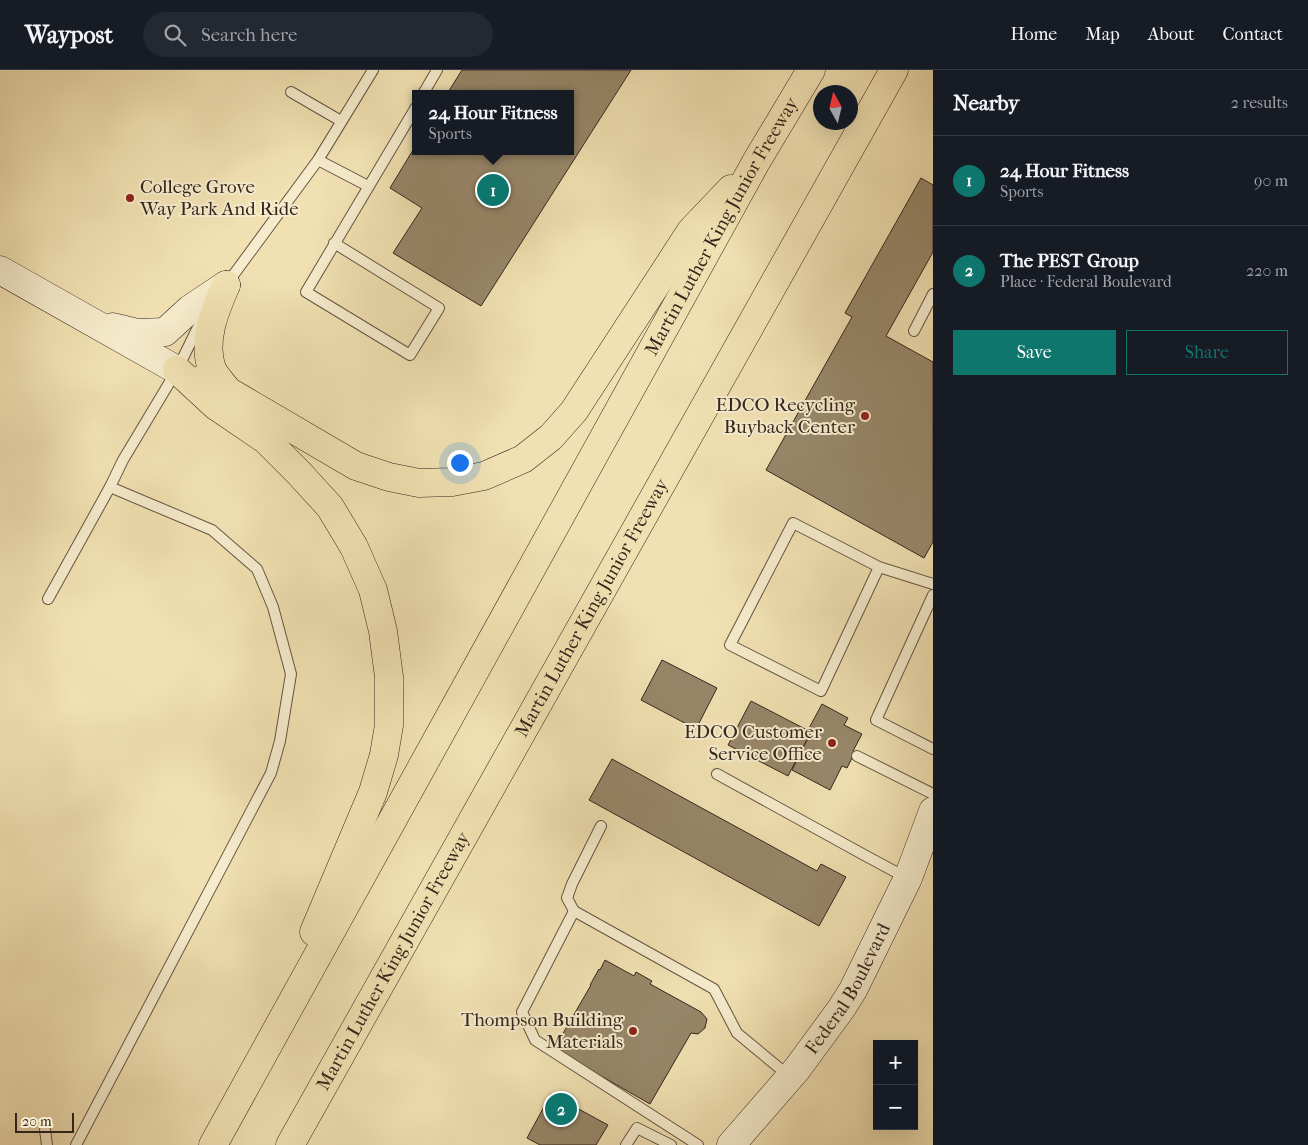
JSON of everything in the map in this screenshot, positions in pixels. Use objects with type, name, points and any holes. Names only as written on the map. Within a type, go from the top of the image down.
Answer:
[{"type":"highway","name":"Martin Luther King Junior Freeway","points":[[213,1145],[756,162],[811,70]]},
{"type":"highway","name":"Martin Luther King Junior Freeway","points":[[290,1145],[894,70]]},
{"type":"highway","points":[[177,370],[228,391],[356,466],[389,477],[419,483],[452,482],[484,476],[522,459],[551,437],[574,411],[691,230],[756,162]]},
{"type":"highway","points":[[226,285],[210,328],[209,354],[212,370],[228,391]]},
{"type":"highway","points":[[177,370],[216,406],[266,440],[330,507],[354,547],[373,590],[383,630],[390,677],[389,725],[384,755],[373,792],[354,834],[266,1051]]},
{"type":"main road","points":[[0,270],[177,370]]},
{"type":"main road","points":[[92,322],[138,333],[165,332],[190,309],[226,285]]},
{"type":"main road","name":"Federal Boulevard","points":[[731,1145],[790,1076],[853,990],[892,914],[908,878],[933,811]]},
{"type":"lane","points":[[48,599],[123,460],[177,370],[201,319],[318,160],[373,70]]},
{"type":"lane","points":[[425,90],[437,70]]},
{"type":"lane","points":[[291,92],[342,121]]},
{"type":"lane","points":[[334,243],[439,308],[410,355],[306,292],[334,243],[412,114]]},
{"type":"lane","points":[[318,160],[368,186]]},
{"type":"lane","points":[[914,331],[933,294]]},
{"type":"lane","points":[[76,1145],[271,773],[280,741],[291,674],[273,607],[257,569],[212,530],[110,487]]},
{"type":"lane","points":[[879,567],[821,691],[730,645],[793,523],[879,567],[933,584]]},
{"type":"lane","points":[[933,596],[876,720],[933,749]]},
{"type":"lane","points":[[858,756],[933,794]]},
{"type":"lane","points":[[717,774],[908,878]]},
{"type":"lane","points":[[601,826],[567,898],[574,911],[714,989],[737,1033],[790,1076]]},
{"type":"lane","points":[[574,911],[522,1012],[535,1040],[698,1145]]},
{"type":"lane","points":[[626,1145],[637,1128],[671,1145]]},
{"type":"lane","points":[[45,1130],[47,1145]]},
{"type":"building","points":[[462,70],[631,70],[481,306],[393,253],[422,208],[390,188],[412,152],[412,155],[574,155],[574,90],[450,90]]},
{"type":"building","name":"EDCO Recycling Buyback Center","points":[[921,178],[933,185],[933,252],[886,336],[933,362],[933,542],[924,558],[766,470],[852,317],[845,313]]},
{"type":"building","points":[[662,660],[717,688],[696,729],[641,700]]},
{"type":"building","points":[[751,701],[811,732],[788,776],[728,745]]},
{"type":"building","name":"EDCO Customer Service Office","points":[[822,704],[848,718],[844,725],[862,734],[847,768],[842,766],[830,790],[792,770],[811,732],[808,730]]},
{"type":"building","points":[[612,759],[817,871],[821,864],[846,877],[819,926],[589,800]]},
{"type":"building","name":"Thompson Building Materials","points":[[605,960],[634,976],[636,972],[652,981],[650,984],[701,1012],[707,1019],[705,1028],[698,1034],[691,1033],[650,1104],[554,1049]]},
{"type":"building","points":[[551,1094],[608,1125],[596,1145],[540,1145],[527,1138]]},
{"type":"place","name":"24 Hour Fitness","points":[[493,190]]},
{"type":"place","name":"College Grove Way Park And Ride","points":[[130,198]]},
{"type":"place","name":"EDCO Recycling Buyback Center","points":[[865,416]]},
{"type":"place","name":"EDCO Customer Service Office","points":[[832,743]]},
{"type":"place","name":"Thompson Building Materials","points":[[633,1031]]},
{"type":"place","name":"The PEST Group","points":[[561,1109]]}]
